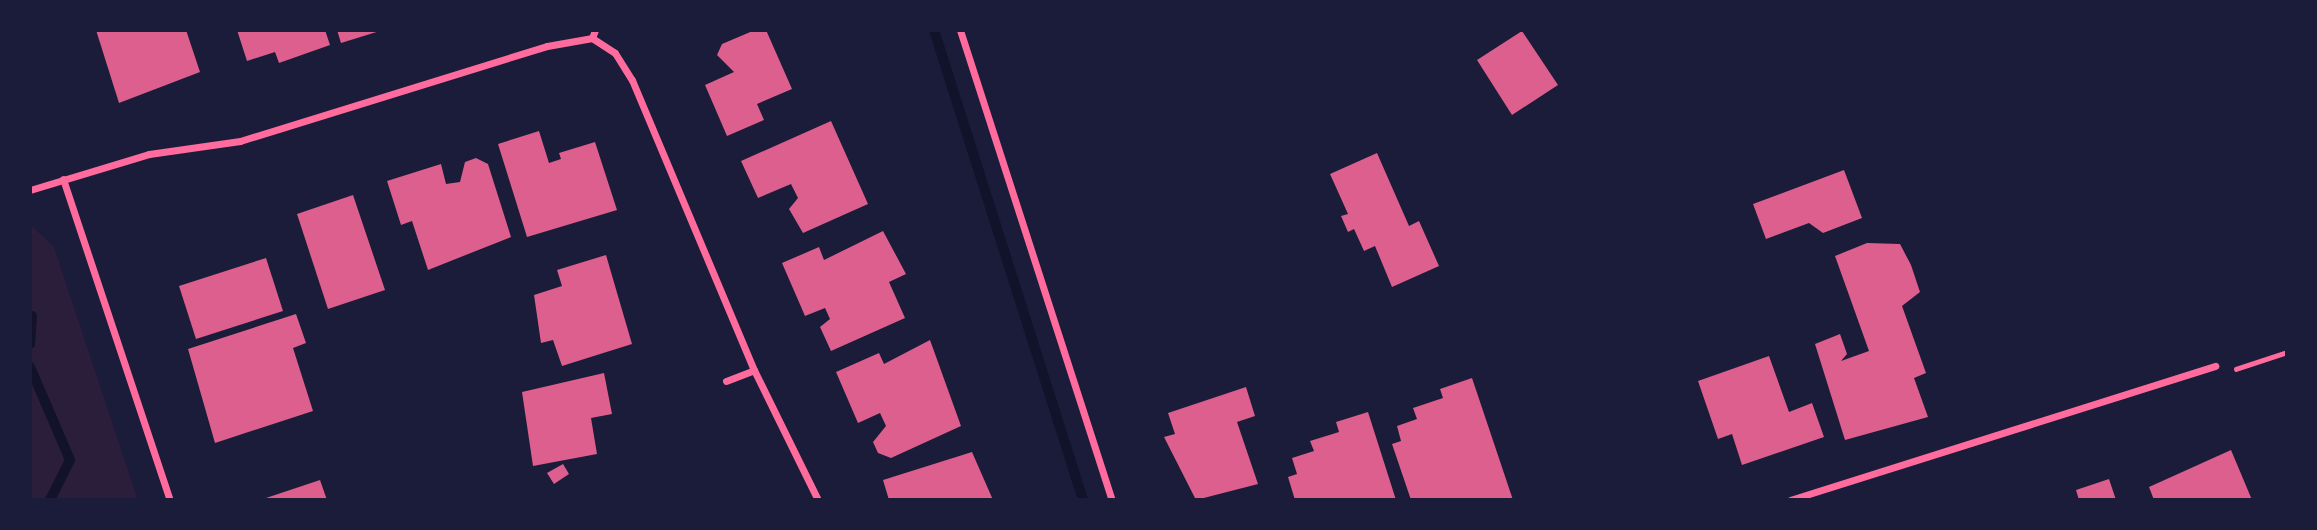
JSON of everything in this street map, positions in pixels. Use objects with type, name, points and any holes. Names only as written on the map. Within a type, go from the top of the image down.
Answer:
[{"type":"street","points":[[960,30],[1112,500]]},
{"type":"street","points":[[30,190],[149,155],[240,141],[547,46],[594,34],[615,53],[632,80],[754,370],[818,500]]},
{"type":"street","points":[[63,179],[170,500]]},
{"type":"street","points":[[1790,500],[2215,366]]},
{"type":"street","points":[[726,381],[754,370]]},
{"type":"path","points":[[2215,366],[2217,375],[2287,352]]},
{"type":"shaded area","points":[[30,224],[54,247],[138,500],[30,500]]},
{"type":"building","points":[[96,30],[186,30],[200,72],[119,103]]},
{"type":"building","points":[[237,30],[325,30],[330,45],[279,63],[275,52],[247,61]]},
{"type":"building","points":[[337,30],[383,30],[341,43]]},
{"type":"building","points":[[755,30],[766,30],[792,89],[757,104],[764,120],[727,136],[705,85],[734,72],[717,55],[722,44]]},
{"type":"building","points":[[1522,31],[1558,85],[1512,115],[1477,60]]},
{"type":"building","points":[[831,121],[868,204],[803,233],[789,209],[798,198],[791,184],[758,198],[741,161]]},
{"type":"building","points":[[539,131],[549,163],[561,159],[559,153],[595,142],[617,210],[527,237],[498,144]]},
{"type":"building","points":[[1377,153],[1409,226],[1419,221],[1439,266],[1392,287],[1375,246],[1364,251],[1354,229],[1348,232],[1341,216],[1348,214],[1330,174]]},
{"type":"building","points":[[476,158],[488,164],[511,237],[428,270],[412,221],[401,225],[387,181],[441,164],[446,184],[460,182],[465,162]]},
{"type":"building","points":[[1844,170],[1862,218],[1823,233],[1809,223],[1766,239],[1753,204]]},
{"type":"building","points":[[353,195],[385,290],[328,309],[297,214]]},
{"type":"building","points":[[883,231],[906,274],[889,282],[905,318],[831,351],[820,327],[830,319],[825,308],[805,316],[782,263],[819,247],[824,260]]},
{"type":"building","points":[[1867,243],[1900,244],[1911,265],[1920,292],[1902,306],[1926,373],[1914,378],[1928,417],[1845,440],[1815,344],[1840,334],[1847,354],[1841,361],[1869,351],[1835,256]]},
{"type":"building","points":[[606,255],[632,344],[562,366],[553,340],[541,343],[534,295],[562,286],[557,270]]},
{"type":"building","points":[[266,258],[283,311],[196,339],[179,286]]},
{"type":"building","points":[[296,314],[306,343],[293,348],[313,411],[215,443],[188,349]]},
{"type":"building","points":[[930,340],[961,426],[891,458],[878,453],[873,442],[886,426],[880,413],[858,423],[836,372],[879,353],[884,364]]},
{"type":"building","points":[[1769,356],[1789,412],[1812,403],[1824,437],[1742,465],[1732,434],[1718,439],[1698,381]]},
{"type":"building","points":[[604,373],[612,414],[591,418],[597,454],[533,466],[522,392]]},
{"type":"building","points":[[1472,378],[1513,500],[1411,500],[1392,444],[1401,441],[1397,426],[1417,419],[1413,408],[1443,398],[1440,389]]},
{"type":"building","points":[[1246,387],[1255,416],[1237,422],[1258,484],[1196,500],[1164,437],[1175,434],[1168,413]]},
{"type":"building","points":[[1368,412],[1396,500],[1295,500],[1288,477],[1297,474],[1292,458],[1314,451],[1310,441],[1339,432],[1336,422]]},
{"type":"building","points":[[2231,450],[2252,500],[2154,500],[2149,487]]},
{"type":"building","points":[[972,452],[993,500],[889,500],[883,480]]},
{"type":"building","points":[[563,464],[569,474],[554,484],[547,473]]},
{"type":"building","points":[[2109,479],[2116,500],[2079,500],[2076,490]]},
{"type":"building","points":[[320,480],[327,500],[260,500]]},
{"type":"waterway","points":[[934,30],[1083,500]]},
{"type":"waterway","points":[[30,344],[32,316]]},
{"type":"waterway","points":[[30,367],[70,460],[50,500]]}]
